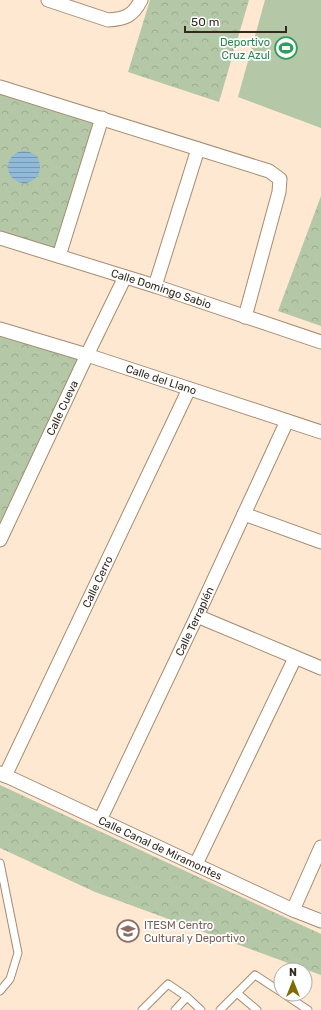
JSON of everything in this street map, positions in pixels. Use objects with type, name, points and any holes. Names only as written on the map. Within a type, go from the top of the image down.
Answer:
[{"type":"street","points":[[48,0],[108,20],[127,18],[134,11],[141,0]]},
{"type":"street","points":[[0,87],[269,171],[280,179],[279,192],[245,317]]},
{"type":"street","points":[[59,256],[102,118]]},
{"type":"street","points":[[154,286],[198,149]]},
{"type":"street","name":"Calle Domingo Sabio","points":[[0,238],[154,286],[321,342]]},
{"type":"street","name":"Calle Cueva","points":[[0,540],[125,277]]},
{"type":"street","name":"Calle del Llano","points":[[0,329],[87,355],[321,432]]},
{"type":"street","name":"Calle Cerro","points":[[2,775],[189,389]]},
{"type":"street","name":"Calle Terraplén","points":[[100,820],[197,616],[287,421]]},
{"type":"street","points":[[244,514],[321,542]]},
{"type":"street","points":[[197,616],[321,668]]},
{"type":"street","points":[[196,864],[295,658]]},
{"type":"street","name":"Calle Canal de Miramontes","points":[[2,775],[293,910],[321,921]]},
{"type":"street","points":[[293,910],[321,847]]},
{"type":"lane","points":[[0,863],[18,953],[10,979],[0,991]]},
{"type":"lane","points":[[220,1010],[255,974],[273,986]]},
{"type":"lane","points":[[142,1010],[168,984],[187,997],[202,1010]]},
{"type":"lane","points":[[237,993],[256,1010]]},
{"type":"lane","points":[[175,1010],[187,997]]},
{"type":"lane","points":[[296,1002],[308,1010]]},
{"type":"green space","points":[[150,0],[249,0],[219,102],[128,72]]},
{"type":"green space","name":"Deportivo Cruz Azul","points":[[265,0],[321,0],[321,128],[238,97]]},
{"type":"green space","points":[[0,88],[101,119],[56,253],[0,236]]},
{"type":"green space","points":[[321,196],[321,326],[278,311]]},
{"type":"green space","points":[[0,333],[80,356],[0,528]]},
{"type":"green space","points":[[0,785],[321,934],[321,975],[313,972],[313,962],[286,962],[95,892],[0,848]]},
{"type":"water","points":[[24,151],[30,152],[37,158],[40,167],[39,173],[33,180],[24,183],[18,182],[11,176],[8,167],[9,161],[15,154]]},
{"type":"place","name":"Deportivo Cruz Azul","points":[[286,48]]},
{"type":"place","name":"ITESM Centro Cultural y Deportivo","points":[[128,931]]}]
